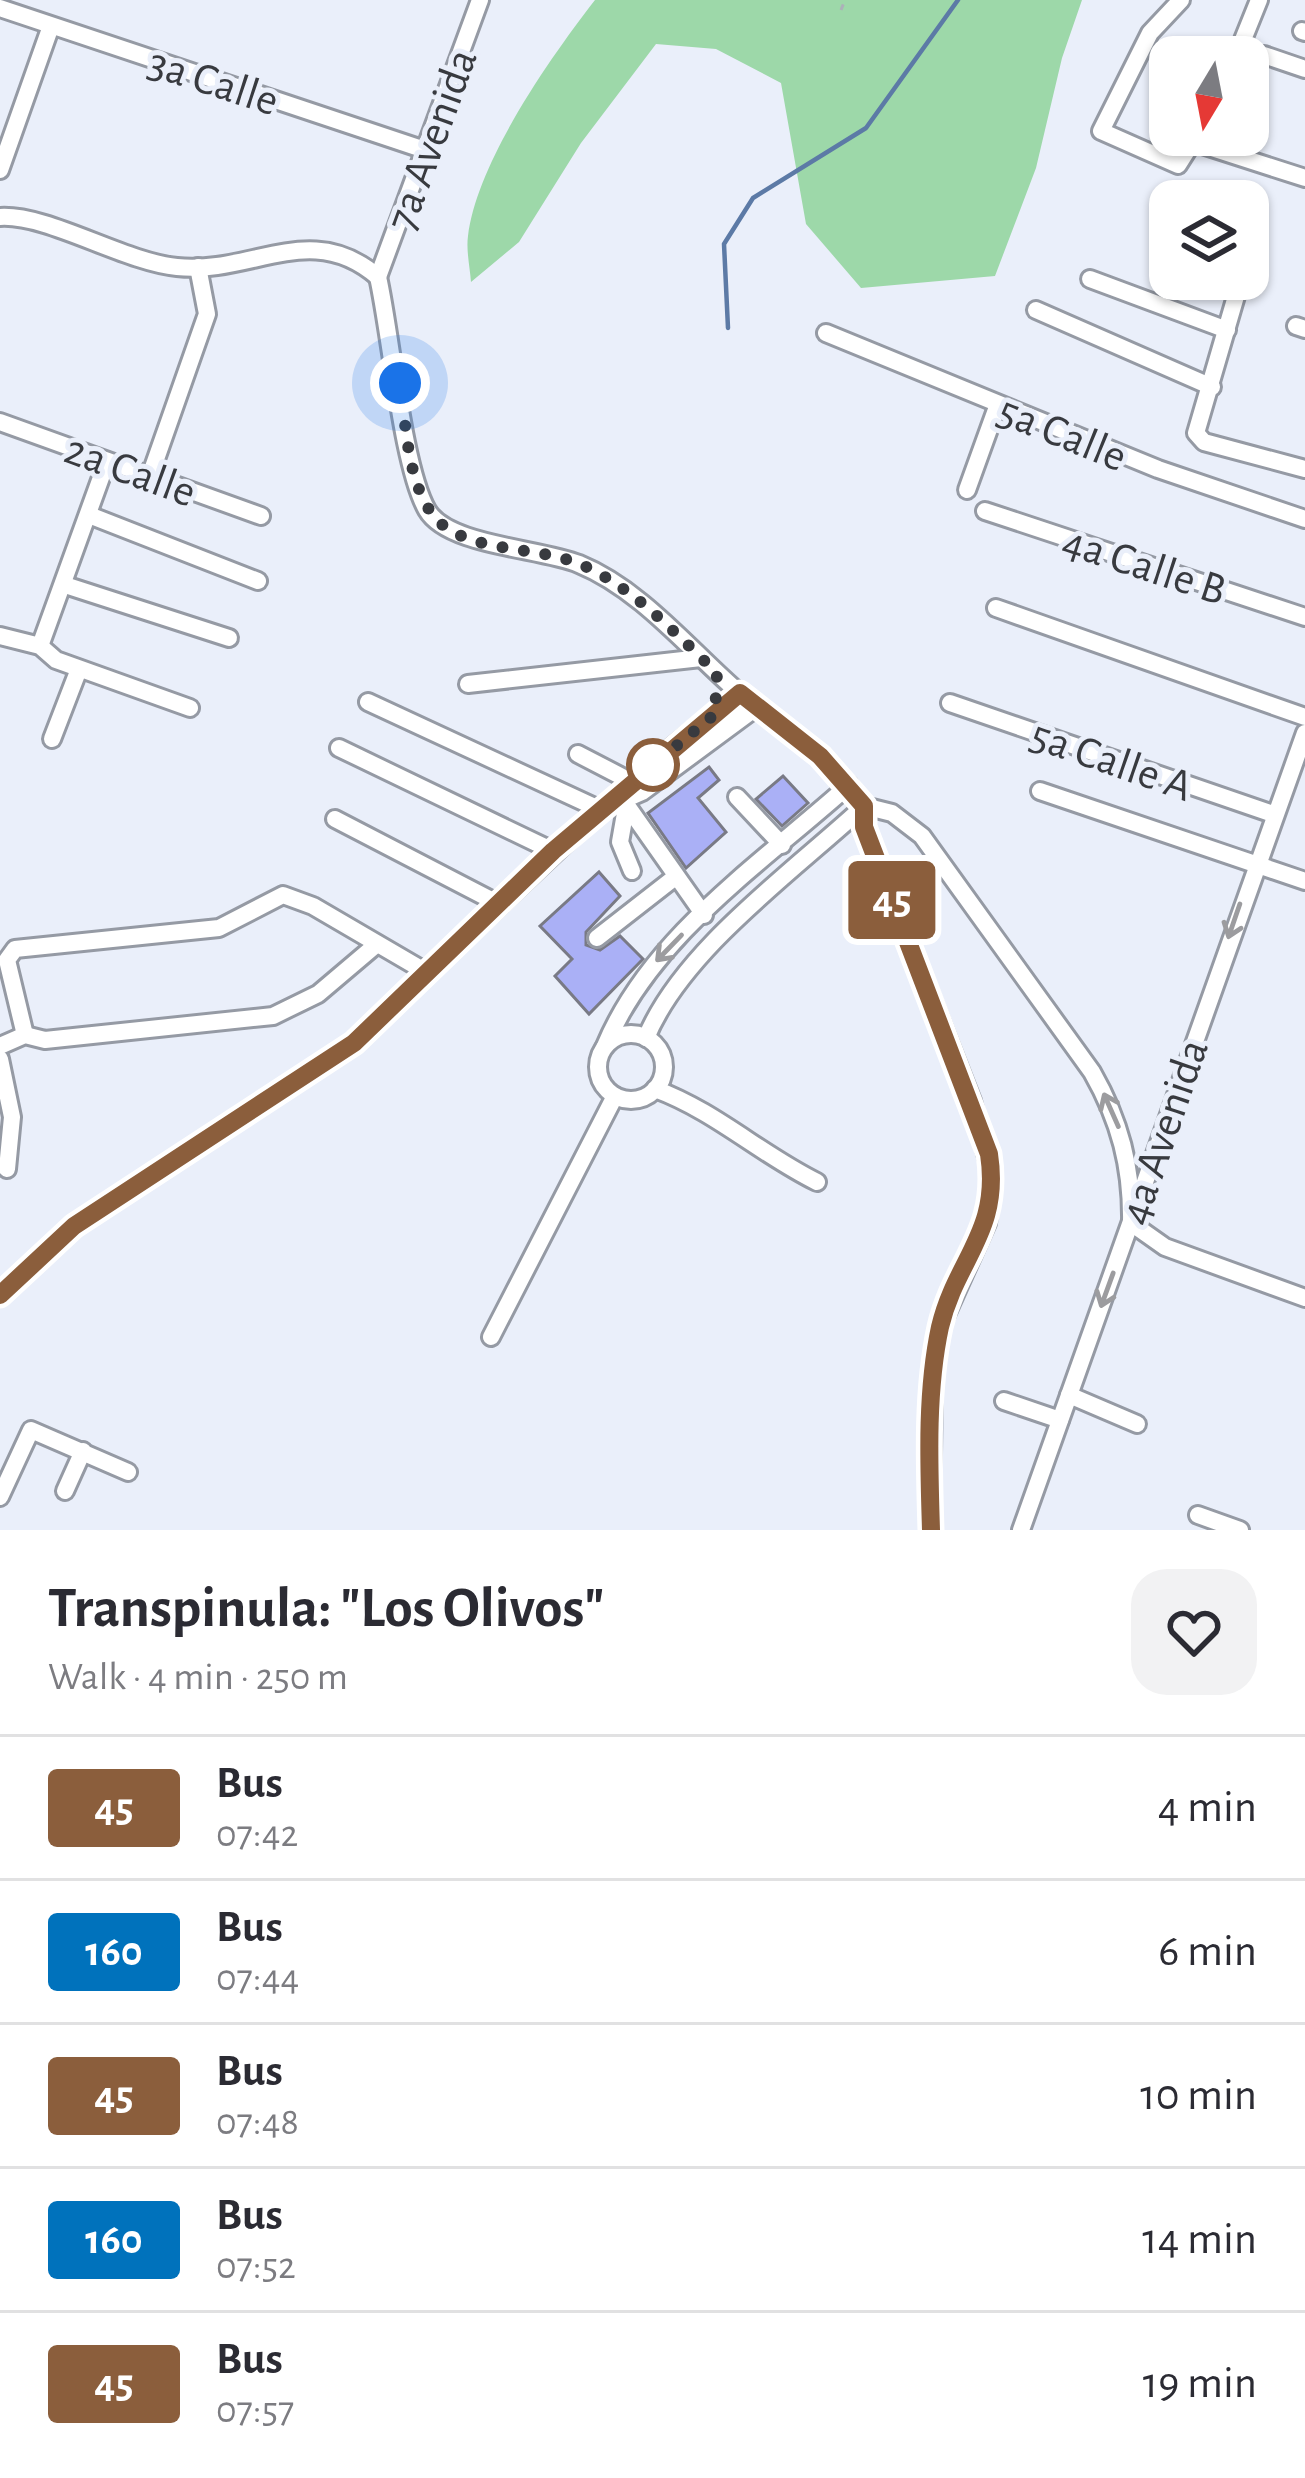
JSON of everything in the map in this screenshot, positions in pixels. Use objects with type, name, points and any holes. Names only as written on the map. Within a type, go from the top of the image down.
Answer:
[{"type":"street","name":"7a Avenida","points":[[378,277],[480,0]]},
{"type":"street","points":[[1149,154],[1101,131],[1150,33],[1181,0]]},
{"type":"street","points":[[1244,36],[1259,0]]},
{"type":"street","name":"3a Calle","points":[[0,8],[428,151]]},
{"type":"street","points":[[1,165],[51,26]]},
{"type":"street","points":[[1269,58],[1305,69]]},
{"type":"street","points":[[1153,156],[1178,165],[1184,156]]},
{"type":"street","points":[[1243,156],[1305,178]]},
{"type":"street","points":[[0,217],[158,263],[199,267],[314,248],[354,256],[378,277],[411,456],[428,512],[455,534],[581,565],[640,602],[849,785],[864,806],[864,827],[972,1101],[993,1179],[987,1223],[940,1328],[932,1402],[931,1530]]},
{"type":"street","points":[[150,476],[207,314],[199,267]]},
{"type":"street","points":[[1090,279],[1227,330]]},
{"type":"street","points":[[1235,300],[1198,438],[1305,470]]},
{"type":"street","points":[[1036,310],[1212,387]]},
{"type":"street","name":"5a Calle","points":[[826,333],[1158,470],[1305,519]]},
{"type":"street","points":[[967,490],[997,406]]},
{"type":"street","name":"2a Calle","points":[[0,422],[261,516]]},
{"type":"street","points":[[40,646],[107,461]]},
{"type":"street","name":"4a Calle B","points":[[985,511],[1305,617]]},
{"type":"street","points":[[89,515],[258,580]]},
{"type":"street","points":[[65,585],[229,638]]},
{"type":"street","points":[[996,608],[1305,717]]},
{"type":"street","points":[[0,636],[40,646],[79,669],[190,708]]},
{"type":"street","points":[[468,684],[701,658]]},
{"type":"street","points":[[52,739],[79,669]]},
{"type":"street","points":[[715,714],[717,673]]},
{"type":"street","points":[[0,1295],[74,1226],[194,1143],[335,1057],[553,851],[626,795],[740,693]]},
{"type":"street","points":[[368,702],[601,810]]},
{"type":"street","name":"5a Calle A","points":[[950,703],[1274,814]]},
{"type":"street","points":[[626,795],[642,792],[757,706]]},
{"type":"street","name":"4a Avenida","points":[[1021,1530],[1255,861],[1305,733]]},
{"type":"street","points":[[340,748],[553,851]]},
{"type":"street","points":[[578,754],[626,795],[674,878],[704,915]]},
{"type":"street","points":[[646,1038],[663,1062],[656,1089],[641,1099],[615,1096],[598,1074],[605,1046],[633,989],[704,915],[849,785]]},
{"type":"street","points":[[1040,791],[1305,881]]},
{"type":"street","points":[[626,795],[621,852],[632,871]]},
{"type":"street","points":[[737,797],[782,845]]},
{"type":"street","points":[[646,1038],[661,1003],[704,955],[864,806]]},
{"type":"street","points":[[864,806],[892,813],[922,836],[1092,1072],[1110,1104],[1128,1160],[1131,1223],[1154,1242],[1305,1298]]},
{"type":"street","points":[[335,819],[499,904]]},
{"type":"street","points":[[597,938],[674,878]]},
{"type":"street","points":[[26,1035],[6,986],[7,956],[22,946],[219,928],[283,895],[314,906],[426,972]]},
{"type":"street","points":[[0,1046],[26,1035],[44,1040],[257,1021],[318,994],[376,944]]},
{"type":"street","points":[[605,1046],[620,1036],[646,1038]]},
{"type":"street","points":[[0,1060],[12,1117],[7,1169]]},
{"type":"street","points":[[656,1089],[700,1106],[768,1158],[817,1182]]},
{"type":"street","points":[[491,1337],[615,1096]]},
{"type":"street","points":[[1069,1395],[1137,1424]]},
{"type":"street","points":[[1004,1401],[1060,1420]]},
{"type":"street","points":[[0,1498],[29,1432],[39,1430],[128,1472]]},
{"type":"street","points":[[65,1491],[83,1451]]},
{"type":"street","points":[[1198,1515],[1240,1530]]},
{"type":"path","points":[[842,10],[845,0]]},
{"type":"green space","points":[[595,0],[1082,0],[1062,58],[1036,168],[995,276],[861,288],[806,224],[781,83],[716,49],[656,44],[581,143],[519,242],[471,282],[468,236],[485,176],[537,81]]},
{"type":"building","points":[[709,767],[719,780],[698,798],[726,832],[686,868],[648,813]]},
{"type":"building","points":[[783,776],[808,803],[782,826],[756,799]]},
{"type":"building","points":[[599,872],[620,896],[586,932],[586,945],[600,950],[620,936],[643,959],[589,1014],[555,976],[572,959],[540,926]]},
{"type":"waterway","points":[[728,328],[724,244],[753,198],[866,128],[958,0]]},
{"type":"bus line","name":"45","points":[[0,1295],[74,1226],[194,1143],[354,1043],[553,851],[621,797],[630,781],[740,693],[834,768],[864,806],[864,827],[989,1154],[992,1208],[944,1316],[936,1353],[931,1530]]},
{"type":"route","points":[[400,383],[411,456],[428,512],[455,534],[581,565],[640,602],[717,673],[720,702],[715,714],[653,765]]}]
